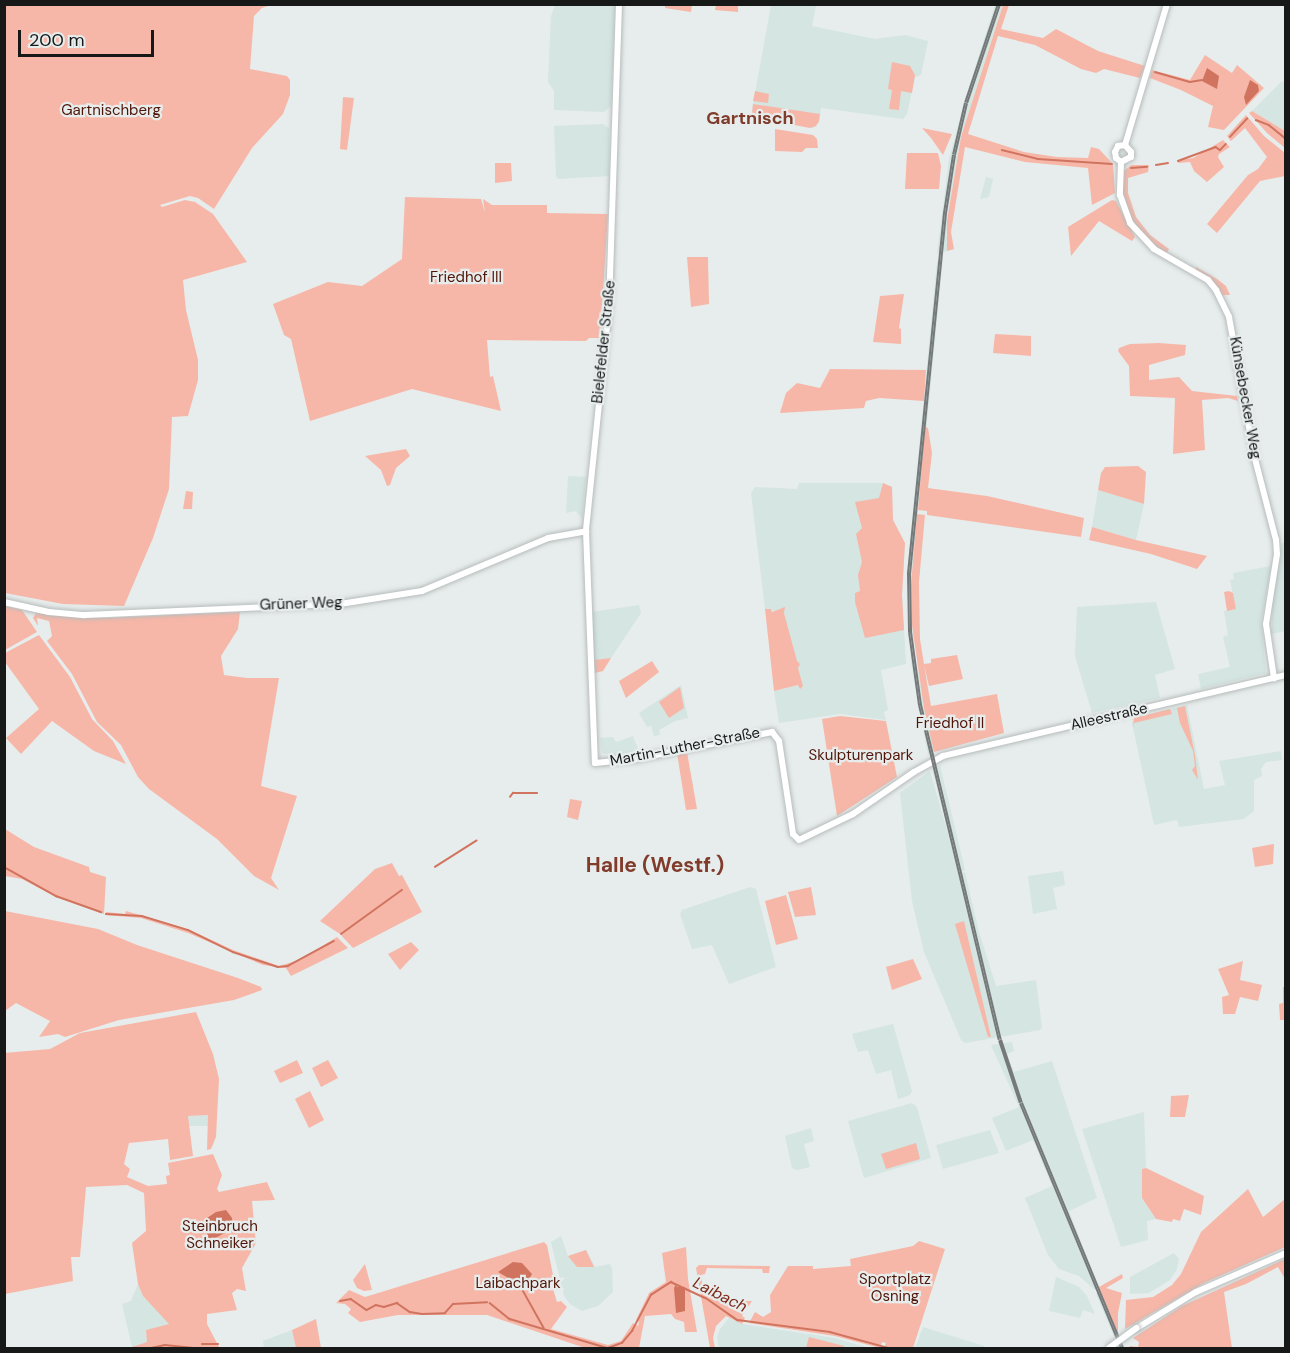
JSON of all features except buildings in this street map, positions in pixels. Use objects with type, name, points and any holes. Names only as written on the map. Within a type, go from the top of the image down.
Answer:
[{"type":"street","name":"Bielefelder Straße","points":[[595,763],[586,531],[609,307],[619,4]]},
{"type":"street","points":[[1125,145],[1167,4]]},
{"type":"street","points":[[1125,145],[1129,148],[1131,157],[1121,162],[1116,158],[1114,152],[1118,146],[1125,145]]},
{"type":"street","name":"Künsebecker Weg","points":[[1121,162],[1120,195],[1130,223],[1154,249],[1208,280],[1229,317],[1254,455],[1276,540],[1277,554],[1266,624],[1274,678]]},
{"type":"street","name":"Grüner Weg","points":[[4,602],[49,612],[86,615],[340,604],[422,591],[548,538],[586,531]]},
{"type":"street","name":"Alleestraße","points":[[796,840],[853,814],[933,761],[960,751],[1286,675]]},
{"type":"street","name":"Martin-Luther-Straße","points":[[595,763],[635,759],[765,732],[775,734],[790,820],[796,840]]},
{"type":"street","points":[[1108,1348],[1196,1292],[1286,1253]]},
{"type":"shaded area","points":[[555,5],[615,5],[611,106],[604,112],[554,110],[554,91],[548,82],[551,16]]},
{"type":"shaded area","points":[[771,5],[816,5],[812,26],[875,39],[905,35],[928,41],[921,75],[915,77],[907,114],[903,119],[821,108],[819,123],[813,128],[756,118],[752,110]]},
{"type":"shaded area","points":[[995,5],[1003,5],[961,137],[947,221],[947,251],[937,254],[949,159],[965,99]]},
{"type":"shaded area","points":[[1207,68],[1219,76],[1217,89],[1202,81]]},
{"type":"shaded area","points":[[1250,80],[1258,85],[1259,91],[1246,105],[1244,97]]},
{"type":"shaded area","points":[[1282,81],[1285,83],[1285,131],[1252,111]]},
{"type":"shaded area","points":[[603,124],[609,128],[609,176],[558,179],[554,126]]},
{"type":"shaded area","points":[[986,177],[993,179],[989,197],[980,199]]},
{"type":"shaded area","points":[[943,259],[911,585],[915,656],[934,752],[928,755],[911,663],[907,574],[937,261]]},
{"type":"shaded area","points":[[568,476],[586,477],[582,519],[576,511],[566,513]]},
{"type":"shaded area","points":[[799,483],[882,483],[892,487],[893,520],[905,543],[902,595],[906,664],[881,670],[888,710],[884,712],[886,720],[840,714],[779,723],[774,691],[799,685],[800,689],[801,683],[784,613],[765,609],[751,493],[755,487],[797,489]]},
{"type":"shaded area","points":[[1098,490],[1144,504],[1136,540],[1092,527]]},
{"type":"shaded area","points":[[1285,542],[1285,631],[1271,634],[1273,597],[1281,544]]},
{"type":"shaded area","points":[[1271,566],[1261,621],[1266,673],[1201,689],[1198,674],[1230,667],[1223,637],[1228,635],[1224,611],[1236,609],[1230,580],[1234,579],[1233,573]]},
{"type":"shaded area","points":[[1156,602],[1175,669],[1155,675],[1160,698],[1092,713],[1075,656],[1077,607]]},
{"type":"shaded area","points":[[639,605],[641,613],[611,658],[594,660],[592,612]]},
{"type":"shaded area","points":[[681,685],[688,718],[675,721],[659,730],[660,735],[654,736],[651,726],[647,727],[639,713]]},
{"type":"shaded area","points":[[1187,705],[1204,789],[1225,785],[1219,761],[1281,751],[1282,760],[1266,762],[1261,769],[1262,776],[1254,780],[1254,811],[1244,819],[1179,827],[1177,820],[1154,825],[1132,723],[1134,718]]},
{"type":"shaded area","points":[[633,736],[640,754],[622,757],[602,753],[600,738],[613,737],[616,742]]},
{"type":"shaded area","points":[[940,765],[965,870],[957,874],[965,872],[979,932],[996,986],[1036,980],[1042,1027],[1040,1030],[965,1043],[961,1040],[924,952],[912,901],[900,793],[930,771],[951,844],[932,769]]},
{"type":"shaded area","points":[[1063,871],[1065,885],[1053,888],[1057,909],[1033,914],[1028,876]]},
{"type":"shaded area","points":[[750,887],[756,889],[776,967],[729,984],[712,945],[692,949],[680,914],[682,910]]},
{"type":"shaded area","points":[[893,1024],[912,1091],[910,1095],[898,1099],[891,1070],[876,1074],[868,1050],[858,1052],[852,1034]]},
{"type":"shaded area","points":[[1012,1042],[1014,1051],[1007,1054],[1014,1072],[1052,1061],[1097,1198],[1069,1211],[1099,1289],[1095,1290],[1079,1276],[1059,1269],[1048,1255],[1025,1198],[1052,1186],[1033,1140],[1006,1151],[992,1118],[1019,1107],[991,1045]]},
{"type":"shaded area","points":[[912,1103],[917,1107],[931,1158],[864,1178],[848,1121]]},
{"type":"shaded area","points":[[1144,1112],[1146,1168],[1142,1169],[1142,1198],[1156,1219],[1147,1221],[1148,1240],[1121,1247],[1082,1129]]},
{"type":"shaded area","points":[[208,1115],[208,1126],[189,1126],[187,1116]]},
{"type":"shaded area","points":[[811,1128],[814,1141],[804,1144],[810,1167],[797,1170],[792,1168],[785,1136]]},
{"type":"shaded area","points":[[990,1130],[999,1153],[943,1169],[936,1145]]},
{"type":"shaded area","points":[[226,1210],[232,1218],[233,1228],[214,1239],[208,1238],[204,1220],[216,1212]]},
{"type":"shaded area","points":[[561,1236],[568,1256],[586,1250],[595,1267],[610,1264],[613,1292],[598,1306],[582,1311],[570,1304],[564,1296],[551,1242]]},
{"type":"shaded area","points":[[1174,1253],[1179,1259],[1177,1269],[1170,1280],[1149,1293],[1130,1294],[1130,1277]]},
{"type":"shaded area","points":[[513,1262],[522,1263],[532,1274],[528,1281],[520,1285],[498,1272]]},
{"type":"shaded area","points":[[1056,1277],[1079,1287],[1087,1296],[1095,1314],[1083,1310],[1080,1318],[1049,1311]]},
{"type":"shaded area","points":[[138,1284],[143,1296],[171,1324],[146,1330],[147,1342],[132,1347],[122,1304],[131,1301]]},
{"type":"shaded area","points":[[676,1284],[677,1287],[685,1287],[685,1311],[676,1313],[674,1288]]},
{"type":"shaded area","points":[[1100,1290],[1124,1348],[1119,1348],[1096,1294]]},
{"type":"shaded area","points":[[729,1318],[742,1324],[835,1338],[869,1348],[719,1348],[717,1337]]},
{"type":"shaded area","points":[[923,1327],[984,1346],[983,1348],[915,1348]]},
{"type":"shaded area","points":[[292,1330],[296,1348],[264,1348],[263,1341]]},
{"type":"green space","name":"Gartnischberg","points":[[4,5],[271,5],[262,8],[254,16],[250,69],[287,76],[290,80],[290,95],[283,114],[252,148],[214,209],[198,198],[190,196],[160,205],[162,207],[185,200],[195,202],[213,214],[247,262],[183,280],[186,310],[198,360],[198,380],[188,416],[172,417],[169,489],[153,538],[124,606],[63,604],[5,593]]},
{"type":"green space","points":[[665,5],[692,5],[691,12],[665,8]]},
{"type":"green space","points":[[716,5],[738,5],[738,12],[715,10]]},
{"type":"green space","points":[[1003,5],[1009,5],[1001,29],[1043,38],[1056,29],[1098,51],[1145,66],[1140,78],[1104,69],[1096,73],[1081,69],[1035,45],[998,36],[968,134],[1024,152],[1057,157],[1088,158],[1091,147],[1099,149],[1113,164],[1115,193],[1092,205],[1088,168],[1025,162],[965,147],[951,232],[954,249],[947,251],[947,221],[961,137]]},
{"type":"green space","points":[[1205,55],[1232,73],[1237,65],[1264,88],[1224,130],[1208,127],[1213,106],[1150,78],[1152,70],[1190,80]]},
{"type":"green space","points":[[892,62],[910,66],[915,75],[912,93],[901,91],[899,110],[889,109],[892,90],[888,89]]},
{"type":"green space","points":[[755,91],[769,94],[768,103],[753,101]]},
{"type":"green space","points":[[343,97],[354,98],[347,150],[340,149]]},
{"type":"green space","points":[[753,104],[820,114],[819,121],[816,126],[810,128],[757,118],[752,114]]},
{"type":"green space","points":[[1252,111],[1285,131],[1285,148],[1249,113]]},
{"type":"green space","points":[[1246,115],[1264,136],[1285,153],[1285,176],[1260,181],[1217,233],[1207,224],[1248,175],[1258,169],[1267,157],[1245,128],[1231,141],[1227,136]]},
{"type":"green space","points":[[922,128],[952,134],[943,155],[931,138]]},
{"type":"green space","points":[[775,129],[813,135],[817,139],[818,148],[806,148],[802,152],[775,151]]},
{"type":"green space","points":[[1223,140],[1230,147],[1218,157],[1224,167],[1207,182],[1194,171],[1190,162],[1178,163],[1178,160],[1193,158]]},
{"type":"green space","points":[[907,153],[938,153],[941,166],[939,189],[905,189]]},
{"type":"green space","points":[[495,163],[511,163],[512,181],[495,183]]},
{"type":"green space","points":[[1131,165],[1149,165],[1148,172],[1128,178],[1128,193],[1136,217],[1150,235],[1169,249],[1167,253],[1155,246],[1139,230],[1130,215],[1122,189],[1124,171]]},
{"type":"green space","name":"Friedhof III","points":[[405,197],[481,199],[485,212],[483,199],[492,205],[547,205],[547,213],[608,214],[600,338],[589,338],[586,341],[487,340],[490,377],[493,376],[501,411],[412,389],[310,421],[291,339],[284,335],[273,304],[328,282],[362,286],[402,259]]},
{"type":"green space","points":[[1112,200],[1116,201],[1135,237],[1132,241],[1099,221],[1071,256],[1068,227]]},
{"type":"green space","points":[[687,257],[708,257],[709,304],[691,307]]},
{"type":"green space","points":[[1196,267],[1226,286],[1230,295],[1222,295],[1196,270]]},
{"type":"green space","points":[[904,294],[899,328],[901,329],[901,344],[873,342],[880,296]]},
{"type":"green space","points":[[995,334],[1031,336],[1031,356],[993,353]]},
{"type":"green space","points":[[1130,344],[1186,345],[1185,355],[1149,365],[1149,380],[1179,377],[1192,391],[1237,396],[1238,401],[1228,398],[1202,400],[1205,450],[1173,454],[1175,398],[1130,396],[1129,366],[1118,351],[1119,348]]},
{"type":"green space","points":[[830,369],[926,370],[924,401],[879,398],[866,401],[864,408],[780,413],[786,393],[797,383],[820,388]]},
{"type":"green space","points":[[925,427],[928,428],[932,453],[928,488],[987,496],[1084,518],[1081,537],[927,515],[927,511],[918,510]]},
{"type":"green space","points":[[406,449],[410,456],[396,468],[390,485],[387,486],[381,470],[365,456]]},
{"type":"green space","points":[[1138,466],[1146,472],[1144,504],[1098,490],[1101,473],[1105,467]]},
{"type":"green space","points":[[883,483],[892,487],[893,520],[905,543],[902,595],[904,630],[865,638],[855,602],[855,593],[860,591],[858,575],[862,562],[856,534],[862,528],[855,502],[879,498]]},
{"type":"green space","points":[[186,491],[193,492],[192,509],[183,509]]},
{"type":"green space","name":"Friedhof II","points":[[917,514],[925,515],[919,582],[920,639],[924,664],[931,663],[931,659],[957,655],[963,679],[929,686],[924,665],[931,706],[997,694],[1004,733],[934,752],[924,708],[912,625],[911,585]]},
{"type":"green space","points":[[1092,527],[1136,540],[1207,556],[1197,569],[1151,554],[1089,540]]},
{"type":"green space","points":[[1224,592],[1233,593],[1236,609],[1227,611]]},
{"type":"green space","points":[[5,606],[22,610],[37,632],[5,650]]},
{"type":"green space","points":[[785,607],[784,613],[797,661],[800,664],[798,668],[803,686],[800,689],[798,685],[774,691],[765,609],[771,609],[772,612]]},
{"type":"green space","points":[[240,612],[238,629],[221,656],[224,675],[279,678],[261,786],[297,796],[271,878],[279,890],[254,876],[217,839],[149,789],[138,777],[121,745],[97,722],[72,674],[47,641],[52,636],[49,621],[37,618],[38,626],[33,618],[36,613],[104,618]]},
{"type":"green space","points":[[39,635],[70,677],[92,719],[113,741],[126,764],[94,751],[52,721],[21,754],[6,738],[39,709],[5,662],[5,653]]},
{"type":"green space","points":[[611,658],[603,671],[595,673],[594,660]]},
{"type":"green space","points":[[652,661],[659,672],[626,698],[619,681]]},
{"type":"green space","points":[[680,687],[684,708],[669,718],[659,702]]},
{"type":"green space","points":[[1185,706],[1195,755],[1198,780],[1192,770],[1195,766],[1193,751],[1180,723],[1177,708]]},
{"type":"green space","points":[[1170,709],[1172,714],[1134,723],[1133,727],[1134,718]]},
{"type":"green space","name":"Skulpturenpark","points":[[840,716],[886,721],[897,777],[837,816],[822,719]]},
{"type":"green space","points":[[687,752],[697,809],[686,810],[677,753]]},
{"type":"green space","points":[[570,799],[582,801],[578,820],[567,817]]},
{"type":"green space","points":[[5,829],[34,847],[89,867],[90,872],[106,877],[104,914],[56,897],[22,879],[5,876]]},
{"type":"green space","points":[[1274,844],[1273,864],[1255,867],[1252,848]]},
{"type":"green space","points":[[392,863],[399,876],[402,875],[422,912],[353,948],[340,934],[320,921],[375,869]]},
{"type":"green space","points":[[811,887],[816,915],[795,917],[788,892]]},
{"type":"green space","points":[[786,895],[798,939],[776,945],[765,901]]},
{"type":"green space","points":[[5,911],[98,929],[137,945],[238,978],[261,987],[262,990],[234,1000],[119,1020],[65,1037],[58,1034],[39,1037],[50,1021],[16,1003],[5,1011]]},
{"type":"green space","points":[[126,911],[188,929],[233,950],[279,966],[299,960],[337,937],[348,948],[291,976],[286,968],[263,965],[188,933],[141,918],[106,915],[106,912],[125,914]]},
{"type":"green space","points":[[964,921],[991,1037],[988,1037],[955,924]]},
{"type":"green space","points":[[411,942],[419,950],[400,970],[388,954]]},
{"type":"green space","points":[[913,959],[922,979],[892,990],[886,967]]},
{"type":"green space","points":[[1243,961],[1240,980],[1262,985],[1258,1001],[1240,997],[1235,1014],[1223,1014],[1222,997],[1229,995],[1218,969]]},
{"type":"green space","points":[[1283,987],[1285,987],[1285,1020],[1280,1020],[1279,1004],[1283,1003]]},
{"type":"green space","name":"Steinbruch Schneiker","points":[[196,1012],[213,1054],[219,1079],[216,1137],[211,1149],[207,1150],[208,1115],[188,1116],[193,1156],[170,1160],[168,1139],[129,1143],[124,1164],[130,1169],[127,1177],[148,1186],[167,1184],[166,1176],[170,1175],[168,1163],[213,1154],[222,1175],[217,1189],[219,1192],[267,1182],[275,1200],[252,1201],[256,1243],[242,1268],[246,1291],[237,1289],[232,1293],[237,1310],[207,1314],[207,1324],[219,1347],[129,1348],[147,1342],[146,1330],[169,1324],[143,1296],[138,1284],[132,1243],[146,1231],[144,1193],[127,1185],[86,1187],[80,1257],[71,1257],[73,1281],[5,1294],[4,1053],[50,1049],[80,1033]]},
{"type":"green space","points":[[297,1060],[303,1073],[280,1083],[274,1071]]},
{"type":"green space","points":[[328,1060],[338,1078],[321,1087],[312,1068]]},
{"type":"green space","points":[[310,1091],[324,1120],[309,1128],[295,1099]]},
{"type":"green space","points":[[1189,1095],[1185,1117],[1170,1117],[1171,1096]]},
{"type":"green space","points":[[916,1143],[920,1159],[886,1169],[881,1154]]},
{"type":"green space","points":[[1146,1168],[1204,1196],[1201,1215],[1184,1209],[1180,1221],[1156,1219],[1142,1198],[1142,1169]]},
{"type":"green space","points":[[1248,1189],[1263,1217],[1285,1199],[1285,1247],[1204,1283],[1125,1329],[1126,1300],[1153,1297],[1172,1285],[1181,1274],[1201,1232]]},
{"type":"green space","name":"Sportplatz Osning","points":[[919,1241],[945,1249],[913,1348],[884,1348],[886,1343],[882,1342],[880,1348],[835,1336],[749,1323],[755,1312],[763,1317],[771,1312],[770,1295],[788,1266],[813,1266],[813,1269],[851,1266],[850,1259],[913,1246]]},
{"type":"green space","name":"Laibachpark","points":[[544,1242],[547,1245],[554,1280],[551,1282],[557,1302],[561,1301],[567,1307],[551,1329],[608,1345],[621,1341],[633,1323],[638,1326],[639,1322],[636,1320],[649,1293],[666,1282],[662,1253],[686,1247],[688,1279],[697,1332],[685,1332],[684,1322],[675,1319],[671,1314],[645,1316],[639,1348],[585,1348],[487,1315],[398,1315],[360,1322],[348,1313],[351,1309],[345,1304],[336,1303],[349,1290],[365,1297]]},
{"type":"green space","points":[[586,1250],[594,1267],[577,1267],[568,1256]]},
{"type":"green space","points":[[1285,1259],[1285,1279],[1278,1267],[1246,1284],[1224,1292],[1232,1348],[1128,1348],[1138,1347],[1139,1342],[1133,1338],[1182,1306]]},
{"type":"green space","points":[[365,1264],[372,1290],[364,1291],[357,1288],[353,1280]]},
{"type":"green space","points":[[699,1265],[770,1266],[769,1273],[763,1273],[762,1269],[707,1268],[705,1274],[701,1275],[703,1291],[719,1301],[752,1301],[742,1316],[745,1318],[742,1324],[726,1316],[716,1326],[713,1338],[715,1348],[710,1348],[696,1268]]},
{"type":"green space","points":[[1122,1274],[1123,1278],[1106,1288],[1122,1293],[1118,1313],[1118,1335],[1099,1287]]},
{"type":"green space","points":[[316,1319],[321,1348],[296,1348],[292,1330]]},
{"type":"green space","points":[[809,1337],[844,1346],[843,1348],[806,1348]]},
{"type":"waterway","points":[[1155,72],[1190,82],[1202,80]]},
{"type":"waterway","points":[[1230,137],[1247,119]]},
{"type":"waterway","points":[[1256,120],[1269,125],[1286,139]]},
{"type":"waterway","points":[[1178,161],[1216,147],[1220,150],[1226,144]]},
{"type":"waterway","points":[[1002,150],[1038,159],[1112,164]]},
{"type":"waterway","points":[[1156,165],[1168,163]]},
{"type":"waterway","points":[[1131,168],[1147,167]]},
{"type":"waterway","points":[[510,797],[513,793],[537,793]]},
{"type":"waterway","points":[[435,867],[476,841]]},
{"type":"waterway","points":[[4,867],[56,896],[101,912]]},
{"type":"waterway","points":[[341,934],[402,890]]},
{"type":"waterway","points":[[106,914],[142,916],[188,930],[233,952],[278,967],[288,966],[334,941]]},
{"type":"waterway","name":"Laibach","points":[[608,1348],[622,1343],[632,1331],[651,1295],[671,1282],[706,1298],[738,1320],[830,1332],[889,1348]]},
{"type":"waterway","name":"Laibach","points":[[520,1285],[544,1328]]},
{"type":"waterway","name":"Laibach","points":[[340,1301],[351,1299],[367,1310],[376,1305],[384,1307],[397,1303],[410,1312],[422,1314],[445,1313],[453,1304],[487,1302]]},
{"type":"waterway","name":"Laibach","points":[[490,1303],[510,1319],[607,1348]]},
{"type":"waterway","name":"Laibach","points":[[202,1344],[218,1344]]},
{"type":"waterway","name":"Laibach","points":[[151,1348],[165,1345],[196,1348]]},
{"type":"railway","points":[[999,4],[966,103],[954,155],[945,213],[909,573],[910,632],[920,705],[1000,1040],[1021,1103],[1122,1348]]},
{"type":"district","name":"Gartnisch","points":[[750,118]]},
{"type":"district","name":"Halle (Westf.)","points":[[655,865]]}]
